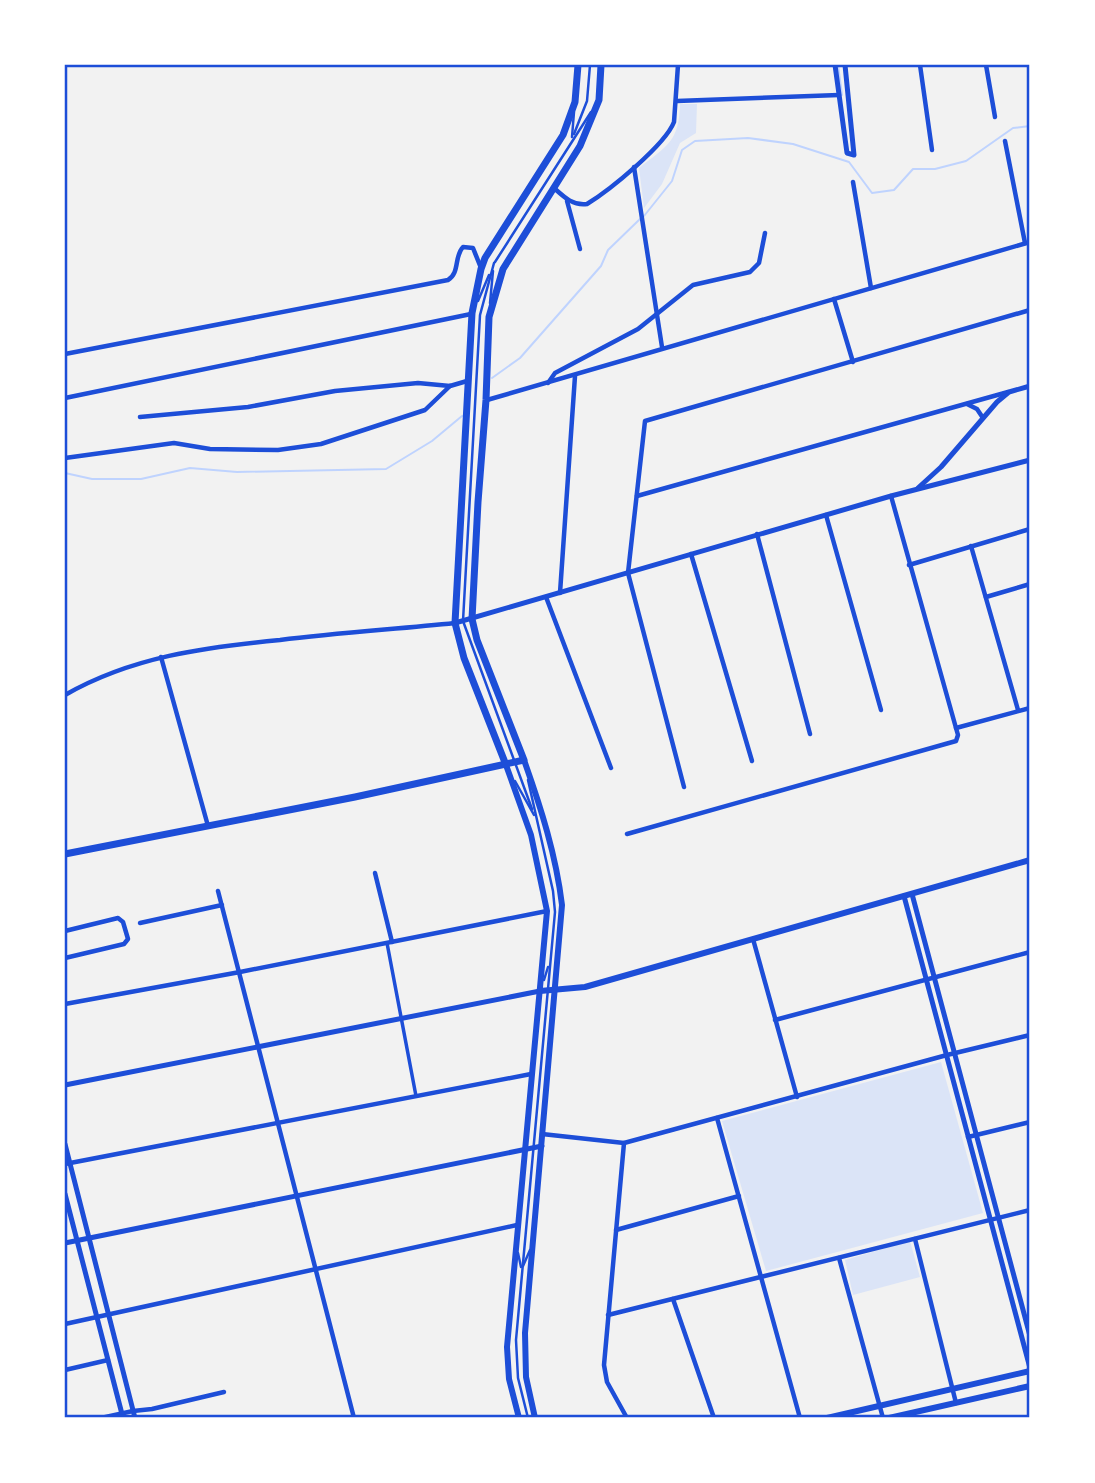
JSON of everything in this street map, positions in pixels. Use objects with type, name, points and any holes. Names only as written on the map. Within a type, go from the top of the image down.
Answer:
[{"type":"main road","points":[[533,1417],[526,1377],[525,1334],[542,1146],[548,991],[547,911],[531,835],[464,658],[466,418],[472,313],[481,269],[485,258],[563,135],[575,102],[578,65]]},
{"type":"main road","points":[[520,1418],[509,1379],[507,1347],[515,1243],[531,1074],[562,905],[559,878],[543,815],[520,761],[477,640],[463,621],[478,502],[489,317],[503,269],[580,146],[599,100],[601,65]]},
{"type":"main road","points":[[65,854],[520,761]]},
{"type":"main road","points":[[548,991],[584,987],[1030,860]]},
{"type":"main road","points":[[827,1418],[1030,1370]]},
{"type":"main road","points":[[889,1418],[1030,1386]]},
{"type":"street","points":[[554,188],[567,200],[581,204],[590,203],[658,145],[671,130],[677,101],[678,65]]},
{"type":"street","points":[[835,65],[846,153],[855,155],[845,65]]},
{"type":"street","points":[[920,65],[932,150]]},
{"type":"street","points":[[986,65],[995,117]]},
{"type":"street","points":[[677,101],[839,95]]},
{"type":"street","points":[[486,397],[575,376],[662,347],[1028,242],[1005,141]]},
{"type":"street","points":[[634,166],[662,347]]},
{"type":"street","points":[[853,182],[872,288]]},
{"type":"street","points":[[567,200],[580,249]]},
{"type":"street","points":[[548,383],[555,373],[638,329],[693,285],[750,272],[759,263],[765,233]]},
{"type":"street","points":[[65,354],[448,280],[455,275],[463,247],[473,248],[481,269]]},
{"type":"street","points":[[834,299],[853,362]]},
{"type":"street","points":[[684,787],[628,573],[645,421],[1030,310]]},
{"type":"street","points":[[65,398],[472,313]]},
{"type":"street","points":[[560,593],[575,376]]},
{"type":"street","points":[[140,417],[248,407],[335,391],[418,383],[450,386],[468,381]]},
{"type":"street","points":[[65,458],[174,443],[210,449],[278,450],[321,444],[425,410],[450,386]]},
{"type":"street","points":[[637,496],[1030,386]]},
{"type":"street","points":[[915,490],[941,467],[1009,392]]},
{"type":"street","points":[[966,403],[978,409],[983,418]]},
{"type":"street","points":[[65,695],[99,678],[161,657],[230,645],[463,621],[757,534],[1030,460]]},
{"type":"street","points":[[627,834],[957,739],[891,496]]},
{"type":"street","points":[[826,515],[881,710]]},
{"type":"street","points":[[909,565],[1030,529]]},
{"type":"street","points":[[757,534],[810,734]]},
{"type":"street","points":[[971,546],[1018,710]]},
{"type":"street","points":[[691,554],[752,761]]},
{"type":"street","points":[[986,597],[1030,584]]},
{"type":"street","points":[[546,597],[611,768]]},
{"type":"street","points":[[161,657],[208,826]]},
{"type":"street","points":[[956,728],[1030,708]]},
{"type":"street","points":[[375,873],[416,1096]]},
{"type":"street","points":[[218,891],[354,1418]]},
{"type":"street","points":[[912,894],[1030,1336]]},
{"type":"street","points":[[904,896],[1030,1370]]},
{"type":"street","points":[[140,923],[222,905]]},
{"type":"street","points":[[65,1004],[547,911]]},
{"type":"street","points":[[65,931],[118,918],[123,922],[128,939],[124,944],[65,958]]},
{"type":"street","points":[[753,939],[797,1097]]},
{"type":"street","points":[[775,1020],[1030,952]]},
{"type":"street","points":[[65,1085],[548,991]]},
{"type":"street","points":[[542,1134],[624,1143],[1030,1035]]},
{"type":"street","points":[[67,1164],[531,1074]]},
{"type":"street","points":[[717,1118],[800,1418]]},
{"type":"street","points":[[968,1137],[1030,1122]]},
{"type":"street","points":[[624,1143],[605,1373],[627,1418]]},
{"type":"street","points":[[65,1144],[67,1164],[89,1238],[135,1418]]},
{"type":"street","points":[[65,1243],[542,1146]]},
{"type":"street","points":[[65,1194],[123,1416]]},
{"type":"street","points":[[616,1230],[739,1196]]},
{"type":"street","points":[[608,1315],[1030,1210]]},
{"type":"street","points":[[65,1324],[517,1224]]},
{"type":"street","points":[[915,1239],[956,1403]]},
{"type":"street","points":[[839,1258],[883,1418]]},
{"type":"street","points":[[673,1299],[714,1418]]},
{"type":"street","points":[[65,1370],[108,1360]]},
{"type":"street","points":[[101,1418],[123,1416],[133,1411],[224,1392]]},
{"type":"lane","points":[[572,140],[587,101],[590,65]]},
{"type":"lane","points":[[472,313],[494,263],[599,100]]},
{"type":"lane","points":[[572,140],[575,102]]},
{"type":"lane","points":[[489,317],[494,263]]},
{"type":"lane","points":[[463,621],[480,315],[494,263]]},
{"type":"lane","points":[[520,761],[555,905],[516,1340],[518,1378],[524,1406],[533,1417]]},
{"type":"lane","points":[[520,761],[535,818]]},
{"type":"lane","points":[[506,765],[535,818]]},
{"type":"lane","points":[[548,991],[550,960]]},
{"type":"lane","points":[[548,991],[550,960]]},
{"type":"lane","points":[[515,1243],[522,1269]]},
{"type":"lane","points":[[522,1269],[533,1245]]},
{"type":"lane","points":[[520,1418],[524,1406]]},
{"type":"lane","points":[[524,1406],[533,1417]]},
{"type":"shaded area","points":[[680,104],[697,104],[696,133],[680,143],[662,184],[644,208],[639,168],[670,142],[677,127]]},
{"type":"shaded area","points":[[941,1062],[983,1213],[766,1271],[722,1121]]},
{"type":"shaded area","points":[[910,1241],[920,1277],[853,1295],[845,1260]]},
{"type":"waterway","points":[[838,65],[842,95]]},
{"type":"waterway","points":[[644,216],[672,181],[682,150],[695,141],[748,138],[793,144],[849,162],[872,193],[894,190],[913,169],[935,169],[966,161],[1013,128],[1030,126]]},
{"type":"waterway","points":[[492,378],[520,358],[601,266],[608,250],[640,219]]},
{"type":"waterway","points":[[65,473],[92,479],[141,479],[190,468],[237,472],[386,469],[432,441],[462,416]]}]
